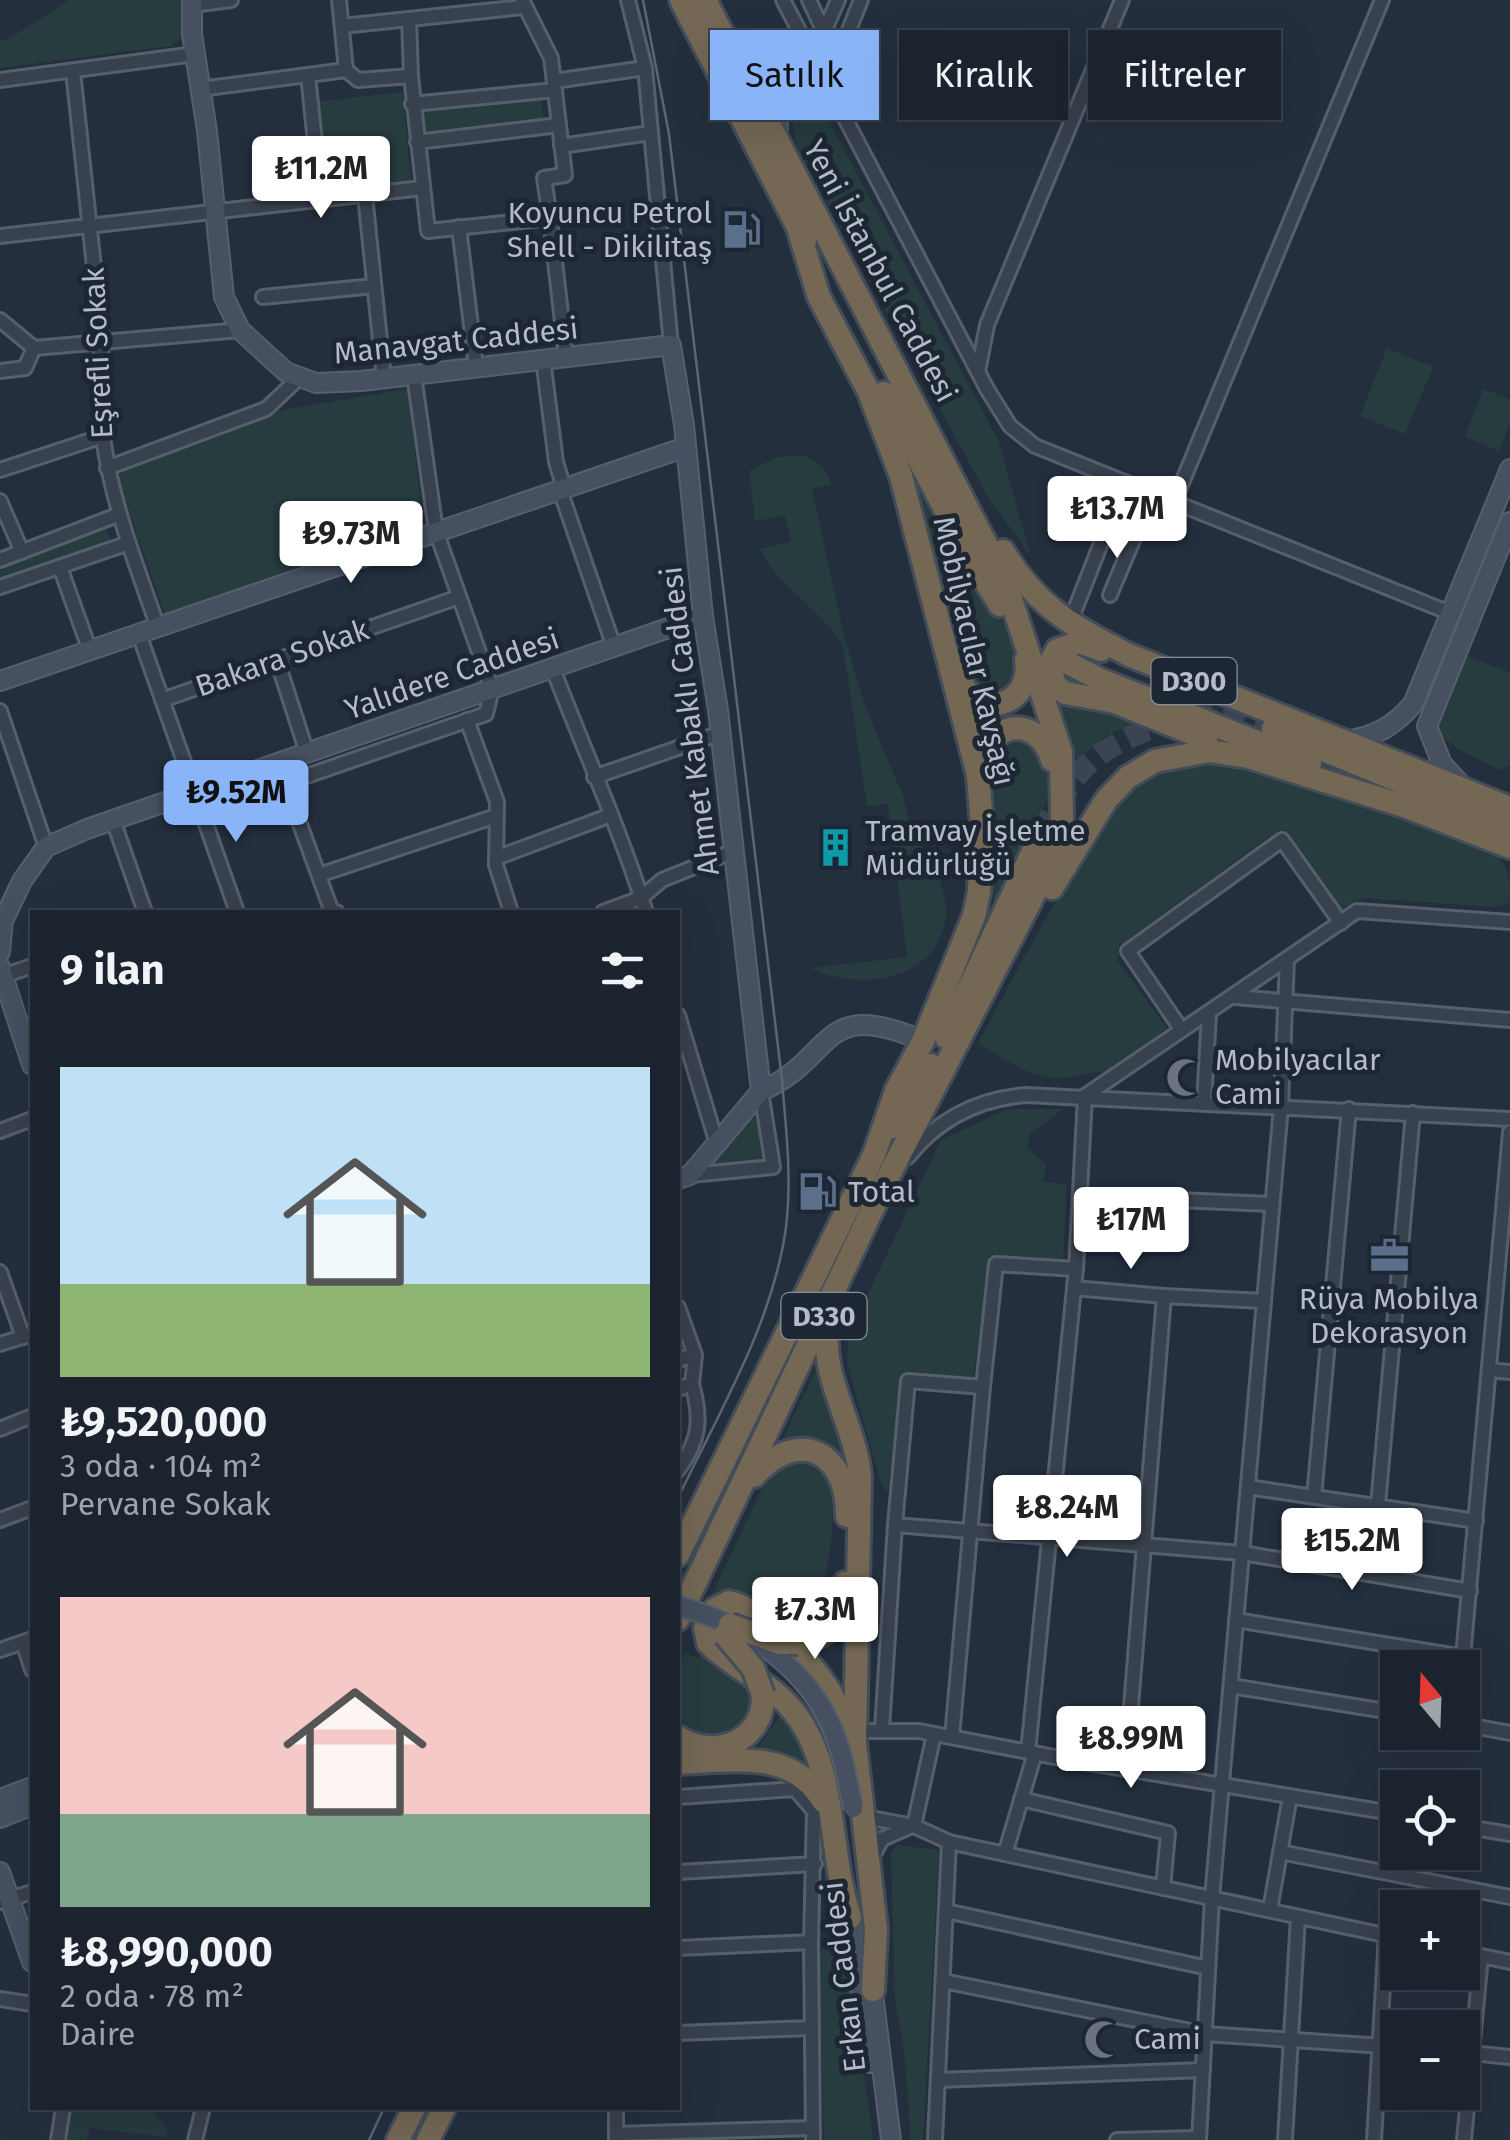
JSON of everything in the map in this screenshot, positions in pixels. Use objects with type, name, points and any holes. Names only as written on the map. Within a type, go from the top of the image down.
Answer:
[{"type":"highway","name":"Yeni İstanbul Caddesi","points":[[681,0],[798,228]]},
{"type":"highway","name":"Yeni İstanbul Caddesi","points":[[705,0],[720,30]]},
{"type":"highway","name":"Yeni İstanbul Caddesi","points":[[767,120],[946,464]]},
{"type":"highway","name":"Mobilyacılar Kavşağı","points":[[798,228],[969,556],[1008,610]]},
{"type":"highway","name":"Mobilyacılar Kavşağı","points":[[798,228],[819,298],[886,430],[978,774],[982,825],[974,916],[923,1042],[896,1091],[874,1155]]},
{"type":"highway","name":"Mobilyacılar Kavşağı","points":[[946,464],[996,564],[1008,610],[1060,752],[1062,824],[1045,873],[974,1015]]},
{"type":"highway","name":"Mobilyacılar Kavşağı","points":[[946,464],[1014,569],[1070,625],[1129,655],[1510,808]]},
{"type":"highway","points":[[938,622],[962,685],[982,704],[997,704],[1019,694],[1027,680],[1028,666],[1008,610]]},
{"type":"highway","points":[[1129,655],[1079,642],[1066,644],[1052,658],[1050,675],[1065,694],[1115,702],[1286,770]]},
{"type":"highway","name":"D300","points":[[1064,661],[1101,680],[1366,786],[1404,806]]},
{"type":"highway","points":[[982,825],[988,798],[982,754],[990,740],[1012,730],[1024,728],[1046,743],[1062,802]]},
{"type":"highway","points":[[1273,729],[1510,827]]},
{"type":"highway","name":"D330","points":[[680,1614],[884,1185],[974,1015],[1106,800],[1128,777],[1155,761],[1209,750],[1248,757],[1404,806],[1510,848]]},
{"type":"highway","name":"D330","points":[[683,1539],[874,1155],[939,1052],[1041,834]]},
{"type":"highway","points":[[834,1296],[826,1354],[855,1442],[860,1477],[855,1743],[842,1895],[850,1917]]},
{"type":"highway","points":[[727,1630],[798,1643],[830,1629],[844,1604],[847,1503],[840,1474],[818,1454],[792,1449],[766,1462],[736,1498]]},
{"type":"highway","points":[[855,1743],[828,1689],[795,1650],[745,1607],[729,1602],[715,1609],[704,1628],[708,1643],[777,1694],[803,1725],[870,1860],[876,1929],[873,1990]]},
{"type":"highway","points":[[680,1738],[702,1748],[733,1744],[757,1724],[763,1696],[753,1668],[727,1630]]},
{"type":"highway","points":[[680,1763],[782,1764],[811,1783],[825,1804],[847,1814]]},
{"type":"highway","points":[[398,2140],[413,2110]]},
{"type":"highway","points":[[428,2140],[443,2110]]},
{"type":"street","points":[[192,3],[231,0]]},
{"type":"street","points":[[339,0],[346,70],[358,80],[405,77]]},
{"type":"street","points":[[628,0],[645,68],[671,345]]},
{"type":"street","points":[[782,0],[799,30]]},
{"type":"street","points":[[810,0],[823,30]]},
{"type":"street","points":[[825,30],[838,0]]},
{"type":"street","points":[[848,30],[861,0]]},
{"type":"street","points":[[978,372],[987,324],[1122,0]]},
{"type":"street","points":[[1174,502],[1382,0]]},
{"type":"street","name":"Manavgat Caddesi","points":[[192,3],[224,296],[240,330],[286,372],[316,383],[384,379],[671,345]]},
{"type":"street","points":[[342,26],[522,4],[551,58],[564,176],[544,178],[566,357]]},
{"type":"street","points":[[409,19],[405,77],[428,231],[550,218]]},
{"type":"street","points":[[0,80],[195,54]]},
{"type":"street","points":[[412,104],[645,68]]},
{"type":"street","name":"Eşrefli Sokak","points":[[73,70],[102,342],[97,385],[100,436],[120,514],[158,628]]},
{"type":"street","points":[[200,89],[346,70]]},
{"type":"street","points":[[308,74],[320,200]]},
{"type":"street","points":[[777,120],[779,142]]},
{"type":"street","points":[[847,120],[1010,426],[1035,446],[1450,613]]},
{"type":"street","points":[[417,142],[559,125]]},
{"type":"street","points":[[561,146],[650,133]]},
{"type":"street","points":[[0,236],[422,188]]},
{"type":"street","points":[[364,195],[384,379]]},
{"type":"street","points":[[459,227],[476,368]]},
{"type":"street","points":[[263,297],[374,286]]},
{"type":"street","points":[[0,320],[34,348],[240,330]]},
{"type":"street","name":"Ahmet Kabaklı Caddesi","points":[[671,345],[762,1091]]},
{"type":"street","points":[[0,371],[25,368],[34,348]]},
{"type":"street","points":[[543,360],[562,489],[614,648]]},
{"type":"street","points":[[226,781],[269,789],[486,714],[492,690],[436,532],[414,375]]},
{"type":"street","points":[[107,468],[266,410],[300,377]]},
{"type":"street","points":[[0,470],[100,436]]},
{"type":"street","points":[[0,681],[686,447]]},
{"type":"street","points":[[1344,741],[1363,739],[1384,730],[1413,704],[1510,469]]},
{"type":"street","points":[[1070,625],[1124,482]]},
{"type":"street","points":[[1110,595],[1152,493]]},
{"type":"street","points":[[0,500],[22,552]]},
{"type":"street","points":[[0,560],[120,514]]},
{"type":"street","points":[[1464,788],[1442,764],[1426,726],[1510,522]]},
{"type":"street","points":[[0,588],[129,543]]},
{"type":"street","points":[[60,567],[90,650]]},
{"type":"street","name":"Bakara Sokak","points":[[162,700],[459,597]]},
{"type":"street","name":"Yalıdere Caddesi","points":[[46,847],[195,791],[704,616]]},
{"type":"street","points":[[139,634],[236,910]]},
{"type":"street","points":[[277,660],[307,753]]},
{"type":"street","points":[[553,669],[627,851],[644,905]]},
{"type":"street","points":[[0,711],[46,847],[22,880],[2,921],[0,940]]},
{"type":"street","points":[[467,720],[496,802],[496,858],[511,910]]},
{"type":"street","points":[[594,777],[720,733]]},
{"type":"street","points":[[286,783],[332,910]]},
{"type":"street","points":[[496,858],[611,815]]},
{"type":"street","points":[[319,875],[496,816]]},
{"type":"street","points":[[113,820],[144,910]]},
{"type":"street","points":[[1181,1028],[1128,951],[1282,840],[1341,923]]},
{"type":"street","points":[[615,910],[644,905],[662,880],[734,851]]},
{"type":"street","points":[[1085,1096],[1358,912],[1510,922]]},
{"type":"street","points":[[1117,2140],[1199,2139],[1212,1898],[1281,1106],[1288,960]]},
{"type":"street","points":[[30,966],[2,972],[30,1054]]},
{"type":"street","points":[[1234,997],[1510,1020]]},
{"type":"street","points":[[1204,1103],[1208,1014]]},
{"type":"street","points":[[680,1024],[717,1144]]},
{"type":"street","points":[[684,1177],[762,1091],[778,1084],[829,1036],[844,1029],[878,1025],[923,1042]]},
{"type":"street","points":[[684,1177],[773,1167],[762,1091]]},
{"type":"street","points":[[884,1185],[928,1134],[977,1105],[1026,1095],[1510,1118]]},
{"type":"street","points":[[1004,1854],[1032,1752],[1082,1196],[1085,1096]]},
{"type":"street","points":[[1314,1497],[1349,1110]]},
{"type":"street","points":[[1378,1505],[1413,1113]]},
{"type":"street","points":[[0,1131],[30,1120]]},
{"type":"street","points":[[1464,1650],[1510,1132]]},
{"type":"street","points":[[1082,1196],[1272,1204]]},
{"type":"street","points":[[952,1737],[996,1264],[1076,1269]]},
{"type":"street","points":[[0,1272],[28,1335],[0,1344]]},
{"type":"street","points":[[1074,1288],[1264,1301]]},
{"type":"street","points":[[1126,1769],[1164,1296]]},
{"type":"street","points":[[680,1313],[695,1355],[692,1384],[700,1414],[700,1424],[680,1466]]},
{"type":"street","points":[[680,1359],[695,1355]]},
{"type":"street","points":[[1489,1370],[1510,1372]]},
{"type":"street","points":[[882,1729],[908,1381],[983,1387]]},
{"type":"street","points":[[680,1388],[692,1384]]},
{"type":"street","points":[[0,1428],[30,1417]]},
{"type":"street","points":[[1248,1488],[1476,1520]]},
{"type":"street","points":[[0,1520],[30,1509]]},
{"type":"street","points":[[895,1524],[1242,1553],[1470,1591]]},
{"type":"street","points":[[680,1607],[727,1630]]},
{"type":"street","points":[[680,1618],[727,1630]]},
{"type":"street","points":[[1236,1620],[1394,1650]]},
{"type":"street","name":"Erkan Caddesi","points":[[727,1630],[795,1691],[815,1717],[829,1750],[847,1814],[891,2140]]},
{"type":"street","points":[[0,1650],[28,1641]]},
{"type":"street","points":[[1231,1686],[1380,1710]]},
{"type":"street","points":[[1480,1727],[1510,1733]]},
{"type":"street","points":[[855,1743],[865,1732],[882,1729],[934,1734],[1380,1811]]},
{"type":"street","points":[[914,1826],[934,1734]]},
{"type":"street","points":[[0,1799],[30,1788]]},
{"type":"street","points":[[616,2110],[616,2137],[813,2134],[814,1811],[795,1789],[680,1797]]},
{"type":"street","points":[[1270,1910],[1290,1796]]},
{"type":"street","points":[[1021,1799],[1168,1833],[1163,1888]]},
{"type":"street","points":[[0,1818],[30,1806]]},
{"type":"street","points":[[847,1814],[914,1826],[950,1842],[1380,1933]]},
{"type":"street","points":[[870,1860],[882,1839],[914,1826]]},
{"type":"street","points":[[1480,1829],[1510,1834]]},
{"type":"street","points":[[935,2140],[950,1842]]},
{"type":"street","points":[[1280,1852],[1510,1897]]},
{"type":"street","points":[[680,1872],[816,1864]]},
{"type":"street","points":[[0,1872],[5,1901],[30,1956]]},
{"type":"street","points":[[5,1901],[30,1893]]},
{"type":"street","points":[[946,1912],[1208,1968]]},
{"type":"street","points":[[1285,2140],[1298,1916]]},
{"type":"street","name":"Erkan Caddesi","points":[[850,1917],[880,2140]]},
{"type":"street","points":[[680,1948],[811,1942]]},
{"type":"street","points":[[1473,2010],[1481,1956],[1510,1962]]},
{"type":"street","points":[[943,1981],[1205,2034],[1380,2046]]},
{"type":"street","points":[[0,1999],[30,2004]]},
{"type":"street","points":[[680,2033],[812,2028]]},
{"type":"street","points":[[1480,2054],[1510,2057]]},
{"type":"street","points":[[1374,2140],[1380,2059]]},
{"type":"street","points":[[938,2080],[1203,2070]]},
{"type":"street","points":[[58,2140],[63,2110]]},
{"type":"street","points":[[195,2140],[202,2110]]},
{"type":"street","points":[[1464,2140],[1465,2110]]},
{"type":"green space","points":[[69,0],[185,0],[185,35],[170,46],[0,68],[0,40],[9,39]]},
{"type":"green space","points":[[403,92],[411,185],[326,193],[315,102]]},
{"type":"green space","points":[[541,96],[544,121],[425,133],[421,110]]},
{"type":"green space","points":[[792,120],[828,120],[999,442],[1030,555],[988,497],[797,148]]},
{"type":"green space","points":[[1387,348],[1433,367],[1405,434],[1360,416]]},
{"type":"green space","points":[[408,389],[423,525],[165,614],[117,478],[128,466],[270,412]]},
{"type":"green space","points":[[1483,389],[1510,399],[1510,423],[1499,451],[1465,437]]},
{"type":"green space","points":[[891,418],[988,605],[1016,638],[1020,660],[1013,690],[987,697],[965,680]]},
{"type":"green space","points":[[798,455],[819,464],[831,484],[812,489],[856,679],[913,828],[945,898],[942,932],[932,951],[917,965],[876,979],[831,976],[811,968],[907,957],[888,804],[867,806],[843,646],[824,621],[777,575],[760,549],[791,542],[785,516],[755,521],[749,471],[775,458]]},
{"type":"green space","points":[[106,527],[111,544],[0,582],[0,571],[21,558]]},
{"type":"green space","points":[[1463,654],[1510,673],[1510,765],[1499,770],[1458,749],[1435,731]]},
{"type":"green space","points":[[1058,701],[1142,720],[1106,736],[1077,760]]},
{"type":"green space","points":[[1021,733],[1048,770],[1050,790],[1032,831],[1026,830],[997,901],[993,901],[997,823],[989,753]]},
{"type":"green space","points":[[1210,761],[1376,809],[1493,853],[1508,874],[1510,903],[1494,907],[1363,898],[1341,909],[1290,838],[1270,836],[1119,946],[1117,960],[1167,1028],[1109,1072],[1060,1078],[1038,1075],[978,1043],[1060,894],[1112,814],[1136,785],[1157,769]]},
{"type":"green space","points":[[1008,1109],[1063,1109],[1030,1134],[1027,1147],[1046,1164],[1043,1182],[1067,1184],[1063,1262],[990,1260],[973,1379],[903,1374],[888,1492],[882,1486],[847,1363],[849,1334],[941,1140]]},
{"type":"green space","points":[[749,1116],[759,1120],[762,1156],[757,1161],[714,1166],[713,1163]]},
{"type":"green space","points":[[818,1366],[822,1367],[853,1472],[780,1445]]},
{"type":"green space","points":[[802,1457],[827,1475],[831,1486],[828,1563],[814,1609],[771,1619],[709,1601],[769,1474]]},
{"type":"green space","points":[[685,1653],[698,1658],[701,1653],[757,1692],[749,1723],[715,1743],[680,1729],[680,1664]]},
{"type":"green space","points":[[772,1699],[784,1709],[815,1773],[755,1752],[780,1716]]},
{"type":"green space","points":[[897,1845],[939,1850],[923,2140],[911,2140],[905,2057],[895,1998],[891,1853]]},
{"type":"green space","points":[[826,1851],[873,2140],[824,2140],[818,1955],[828,1942],[830,1897],[823,1890]]},
{"type":"green space","points":[[72,2110],[152,2110],[168,2131],[165,2137],[90,2128],[86,2140],[67,2140]]},
{"type":"tunnel","points":[[1041,834],[1081,771],[1121,741],[1162,725],[1205,716],[1243,718],[1273,729]]},
{"type":"tram line","points":[[643,0],[669,134],[782,1080],[788,1172],[786,1227],[769,1298],[742,1366],[680,1494]]},
{"type":"tram line","points":[[369,2140],[383,2110]]},
{"type":"place","name":"Koyuncu Petrol Shell - Dikilitaş","points":[[742,230]]},
{"type":"place","name":"Tramvay İşletme Müdürlüğü","points":[[835,848]]},
{"type":"place","name":"Mobilyacılar Cami","points":[[1185,1077]]},
{"type":"place","name":"Total","points":[[818,1192]]},
{"type":"place","name":"Rüya Mobilya Dekorasyon","points":[[1389,1255]]},
{"type":"place","name":"Cami","points":[[1104,2039]]}]
